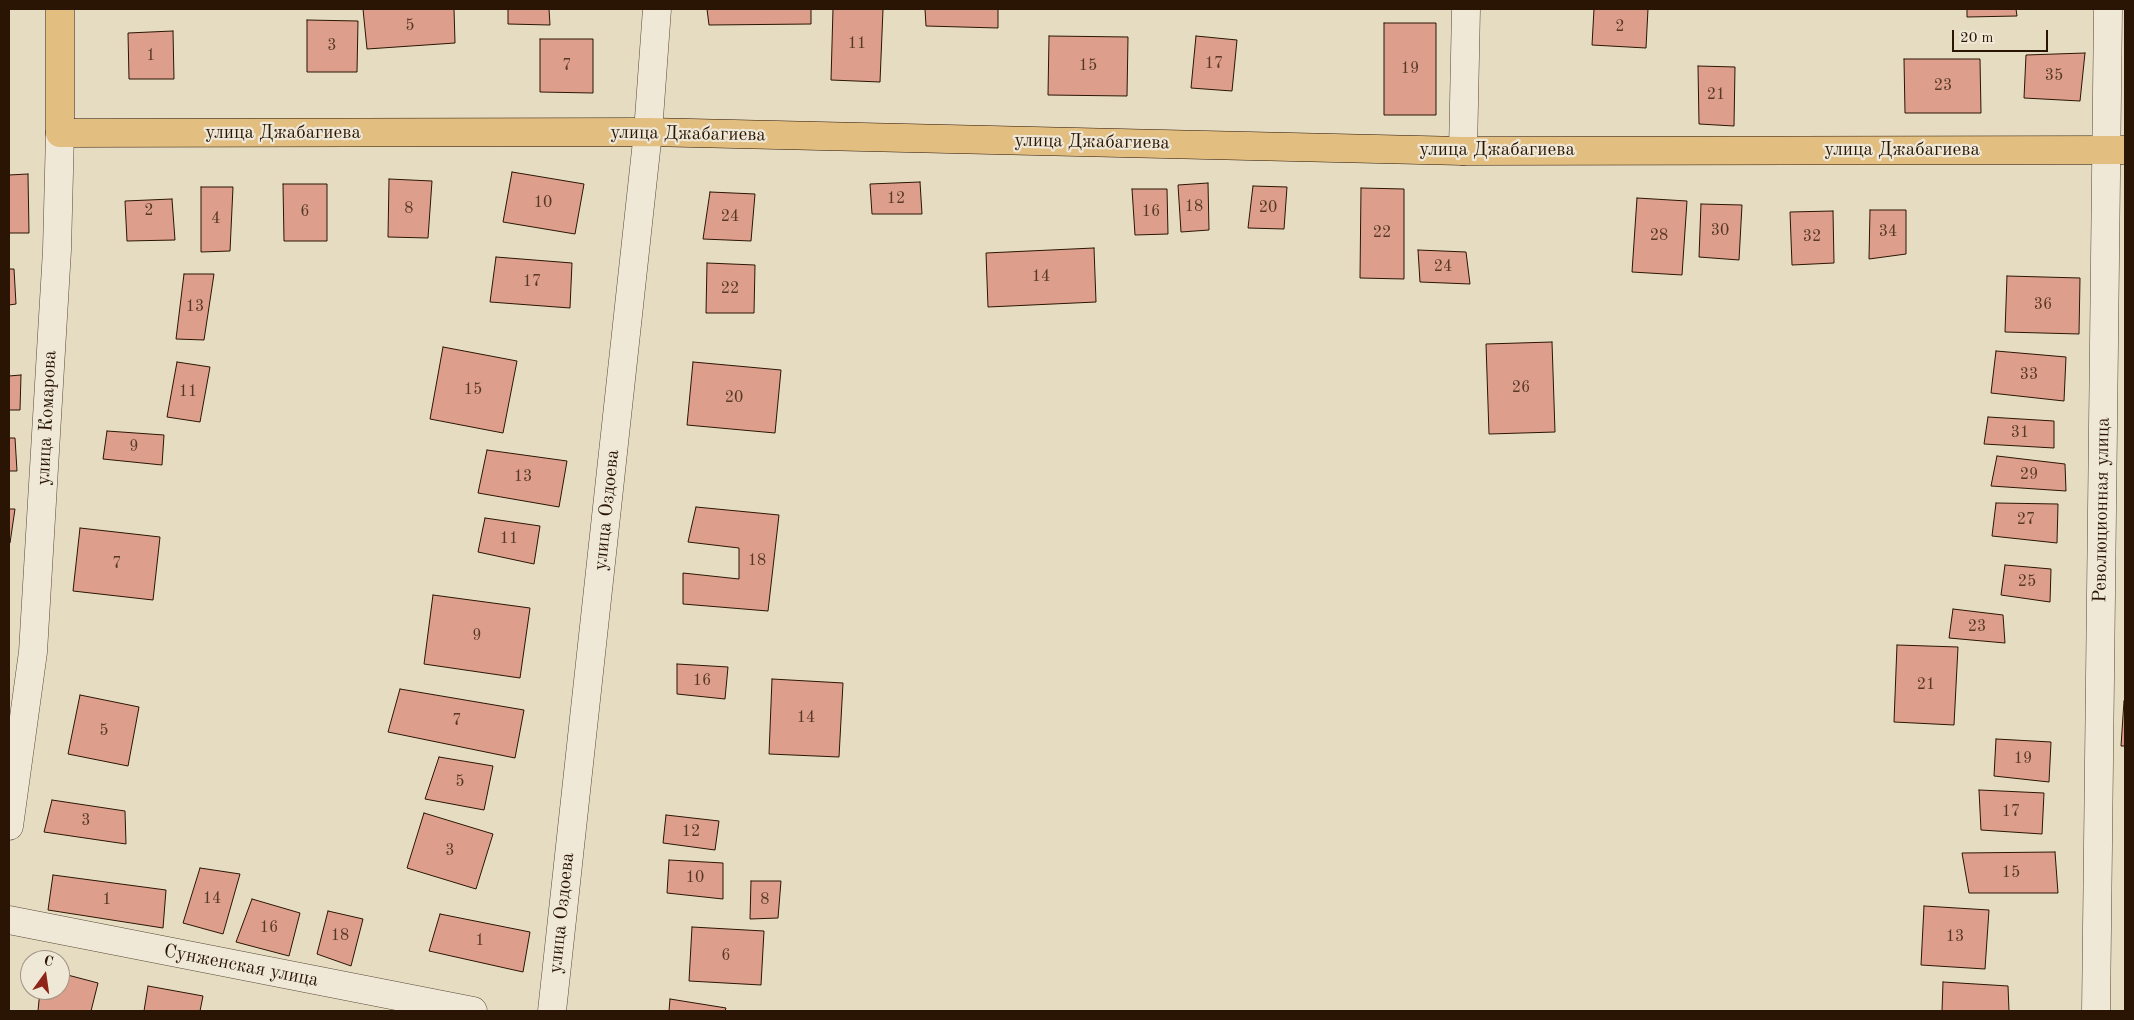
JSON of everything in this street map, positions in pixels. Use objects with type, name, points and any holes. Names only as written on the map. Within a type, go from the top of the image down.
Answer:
[{"type":"main road","name":"улица Комарова","points":[[60,9],[60,133]]},
{"type":"main road","name":"улица Джабагиева","points":[[60,133],[648,132],[1462,151],[2116,150]]},
{"type":"street","name":"улица Оздоева","points":[[552,1011],[648,132],[657,9]]},
{"type":"street","points":[[1462,151],[1466,9]]},
{"type":"street","name":"Революционная улица","points":[[2096,1011],[2116,150],[2108,9]]},
{"type":"street","name":"улица Комарова","points":[[9,826],[33,652],[57,250],[60,133]]},
{"type":"street","name":"Сунженская улица","points":[[9,920],[473,1011]]},
{"type":"building","points":[[363,9],[454,9],[455,43],[367,49]]},
{"type":"building","points":[[508,9],[549,9],[550,25],[508,24]]},
{"type":"building","points":[[707,9],[811,9],[811,24],[709,25]]},
{"type":"building","points":[[833,9],[883,9],[880,82],[831,80]]},
{"type":"building","points":[[925,9],[998,9],[998,28],[926,26]]},
{"type":"building","points":[[1594,9],[1648,9],[1646,48],[1592,45]]},
{"type":"building","points":[[1967,9],[2016,9],[2017,16],[1967,17]]},
{"type":"building","points":[[307,20],[358,21],[357,72],[307,72]]},
{"type":"building","points":[[1384,23],[1436,23],[1436,115],[1384,115]]},
{"type":"building","points":[[173,31],[174,79],[129,79],[128,33]]},
{"type":"building","points":[[1049,36],[1128,37],[1127,96],[1048,95]]},
{"type":"building","points":[[1196,36],[1237,40],[1232,91],[1191,88]]},
{"type":"building","points":[[540,39],[593,39],[593,93],[540,92]]},
{"type":"building","points":[[2085,53],[2080,101],[2024,98],[2026,55]]},
{"type":"building","points":[[1904,59],[1980,59],[1981,113],[1905,113]]},
{"type":"building","points":[[1698,66],[1735,67],[1734,126],[1699,124]]},
{"type":"building","points":[[512,172],[584,184],[575,234],[503,222]]},
{"type":"building","points":[[28,174],[29,233],[9,233],[9,175]]},
{"type":"building","points":[[389,179],[432,181],[428,238],[388,237]]},
{"type":"building","points":[[920,182],[922,214],[872,214],[870,184]]},
{"type":"building","points":[[1208,183],[1209,230],[1181,232],[1178,185]]},
{"type":"building","points":[[283,184],[327,184],[327,241],[284,241]]},
{"type":"building","points":[[1253,186],[1287,187],[1284,229],[1248,228]]},
{"type":"building","points":[[201,187],[233,187],[230,251],[201,252]]},
{"type":"building","points":[[1361,188],[1404,189],[1404,279],[1360,278]]},
{"type":"building","points":[[1132,189],[1167,189],[1168,234],[1135,235]]},
{"type":"building","points":[[710,192],[755,194],[751,241],[703,239]]},
{"type":"building","points":[[1637,198],[1687,201],[1682,275],[1632,272]]},
{"type":"building","points":[[172,199],[175,240],[127,241],[125,201]]},
{"type":"building","points":[[1701,204],[1742,205],[1739,260],[1699,257]]},
{"type":"building","points":[[1870,210],[1906,210],[1906,254],[1869,259]]},
{"type":"building","points":[[1833,211],[1834,263],[1792,265],[1790,212]]},
{"type":"building","points":[[1094,248],[1096,302],[988,307],[986,253]]},
{"type":"building","points":[[1418,250],[1466,252],[1470,284],[1420,282]]},
{"type":"building","points":[[496,257],[572,263],[570,308],[490,302]]},
{"type":"building","points":[[707,263],[755,265],[754,313],[706,313]]},
{"type":"building","points":[[9,269],[14,269],[16,304],[9,305]]},
{"type":"building","points":[[184,274],[214,274],[204,340],[176,339]]},
{"type":"building","points":[[2007,276],[2080,278],[2079,334],[2005,332]]},
{"type":"building","points":[[1552,342],[1555,432],[1489,434],[1486,344]]},
{"type":"building","points":[[443,347],[517,361],[503,433],[430,419]]},
{"type":"building","points":[[1996,351],[2066,357],[2064,401],[1991,393]]},
{"type":"building","points":[[177,362],[210,367],[200,422],[167,417]]},
{"type":"building","points":[[693,362],[781,370],[775,433],[687,425]]},
{"type":"building","points":[[21,375],[20,410],[9,410],[9,376]]},
{"type":"building","points":[[1988,417],[2054,421],[2054,448],[1984,444]]},
{"type":"building","points":[[107,431],[164,435],[162,465],[103,459]]},
{"type":"building","points":[[9,438],[15,438],[17,471],[9,471]]},
{"type":"building","points":[[487,450],[567,461],[559,507],[478,493]]},
{"type":"building","points":[[1997,456],[2065,464],[2066,491],[1991,486]]},
{"type":"building","points":[[1996,503],[2058,504],[2057,543],[1992,536]]},
{"type":"building","points":[[696,507],[779,515],[768,611],[683,604],[683,573],[739,579],[739,548],[688,542]]},
{"type":"building","points":[[9,509],[15,509],[10,543],[9,543]]},
{"type":"building","points":[[485,518],[540,526],[534,564],[478,552]]},
{"type":"building","points":[[80,528],[160,537],[153,600],[73,591]]},
{"type":"building","points":[[2005,565],[2051,569],[2050,602],[2001,595]]},
{"type":"building","points":[[433,595],[530,608],[520,678],[424,664]]},
{"type":"building","points":[[1953,609],[2003,615],[2005,643],[1949,638]]},
{"type":"building","points":[[1897,645],[1958,647],[1954,725],[1894,722]]},
{"type":"building","points":[[677,664],[728,667],[725,699],[677,694]]},
{"type":"building","points":[[772,679],[843,683],[839,757],[769,754]]},
{"type":"building","points":[[400,689],[524,710],[515,758],[388,732]]},
{"type":"building","points":[[80,695],[139,707],[128,766],[68,754]]},
{"type":"building","points":[[2124,701],[2125,746],[2121,746]]},
{"type":"building","points":[[1996,739],[2051,742],[2049,782],[1994,776]]},
{"type":"building","points":[[439,757],[493,766],[484,810],[425,799]]},
{"type":"building","points":[[1979,790],[2044,793],[2042,834],[1981,830]]},
{"type":"building","points":[[52,800],[125,811],[126,844],[44,832]]},
{"type":"building","points":[[424,813],[493,834],[476,889],[407,868]]},
{"type":"building","points":[[666,815],[719,821],[715,850],[663,843]]},
{"type":"building","points":[[2055,852],[2058,893],[1969,893],[1962,853]]},
{"type":"building","points":[[669,860],[723,863],[723,899],[667,893]]},
{"type":"building","points":[[200,868],[240,874],[223,934],[183,923]]},
{"type":"building","points":[[53,875],[166,890],[163,928],[48,910]]},
{"type":"building","points":[[751,881],[781,881],[778,918],[750,919]]},
{"type":"building","points":[[252,899],[300,913],[289,956],[236,942]]},
{"type":"building","points":[[1924,906],[1989,910],[1985,969],[1921,965]]},
{"type":"building","points":[[328,911],[363,919],[351,966],[317,954]]},
{"type":"building","points":[[440,914],[530,932],[523,972],[429,951]]},
{"type":"building","points":[[692,927],[764,931],[761,985],[689,981]]},
{"type":"building","points":[[70,976],[98,983],[91,1011],[38,1011],[39,1000],[70,1000]]},
{"type":"building","points":[[1943,982],[2008,986],[2009,1011],[1942,1011]]},
{"type":"building","points":[[148,986],[203,996],[200,1011],[144,1011]]},
{"type":"building","points":[[670,999],[726,1008],[725,1011],[669,1011]]}]
